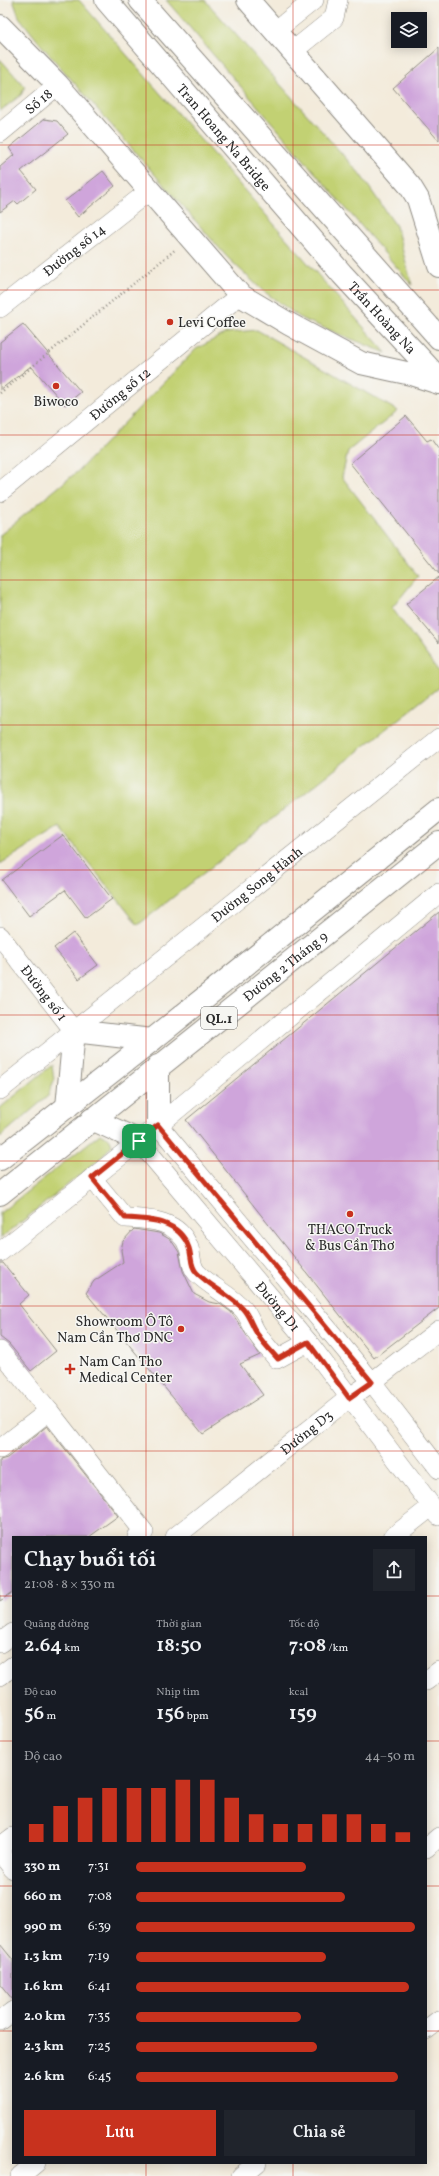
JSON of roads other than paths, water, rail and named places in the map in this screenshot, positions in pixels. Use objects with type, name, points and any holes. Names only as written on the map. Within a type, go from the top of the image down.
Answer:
[{"type":"main road","name":"Tran Hoang Na Bridge","points":[[106,0],[342,274]]},
{"type":"main road","name":"Tran Hoang Na Bridge","points":[[140,0],[362,251]]},
{"type":"main road","points":[[248,0],[410,186],[418,199],[439,266]]},
{"type":"main road","points":[[0,26],[58,85],[240,295],[289,324],[361,362],[411,374],[439,383]]},
{"type":"main road","name":"Trần Hoàng Na","points":[[362,251],[439,338]]},
{"type":"main road","name":"Trần Hoàng Na","points":[[342,274],[439,379]]},
{"type":"main road","name":"Đường 2 Tháng 9","points":[[0,1159],[152,1040],[439,809]]},
{"type":"main road","name":"Đường 2 Tháng 9","points":[[0,1194],[158,1066],[439,843]]},
{"type":"main road","points":[[67,1107],[74,1031],[152,1040]]},
{"type":"main road","points":[[158,1066],[158,1125]]},
{"type":"main road","points":[[92,1119],[139,1141]]},
{"type":"street","points":[[275,31],[314,0]]},
{"type":"street","points":[[293,51],[334,18],[338,0]]},
{"type":"street","name":"Số 18","points":[[0,133],[58,85]]},
{"type":"street","name":"Đường số 14","points":[[0,308],[149,191]]},
{"type":"street","name":"Đường số 12","points":[[0,492],[240,295]]},
{"type":"street","name":"Đường Song Hành","points":[[0,1090],[439,738]]},
{"type":"street","points":[[0,1252],[139,1141],[439,893]]},
{"type":"street","name":"Đường số 1","points":[[0,936],[74,1031]]},
{"type":"street","name":"Đường D1","points":[[158,1125],[372,1382],[439,1469]]},
{"type":"street","name":"Đường D1","points":[[139,1141],[308,1342],[435,1512]]},
{"type":"street","points":[[92,1178],[125,1218],[147,1219],[167,1224],[179,1232],[189,1248],[191,1262],[196,1272],[208,1283],[242,1308],[252,1321],[257,1334],[278,1359],[308,1342]]},
{"type":"street","name":"Đường D3","points":[[175,1536],[349,1398],[439,1330]]},
{"type":"street","points":[[0,1351],[144,1532],[138,1536]]},
{"type":"street","points":[[0,1449],[49,1411]]},
{"type":"street","points":[[395,1536],[435,1512]]},
{"type":"street","points":[[0,1643],[12,1634]]},
{"type":"street","points":[[0,1676],[12,1667]]},
{"type":"street","points":[[427,1680],[439,1671]]},
{"type":"street","points":[[0,1847],[12,1837]]},
{"type":"street","points":[[427,1847],[439,1837]]},
{"type":"street","points":[[0,1852],[12,1868]]},
{"type":"street","points":[[0,2022],[12,2012]]},
{"type":"street","points":[[427,2029],[439,2020]]},
{"type":"street","points":[[20,2176],[35,2164]]},
{"type":"place","name":"Levi Coffee","points":[[170,322]]},
{"type":"place","name":"Biwoco","points":[[56,386]]},
{"type":"place","name":"THACO Truck & Bus Cần Thơ","points":[[350,1214]]},
{"type":"place","name":"Showroom Ô Tô Nam Cần Thơ DNC","points":[[181,1329]]},
{"type":"place","name":"Nam Can Tho Medical Center","points":[[70,1369]]}]
